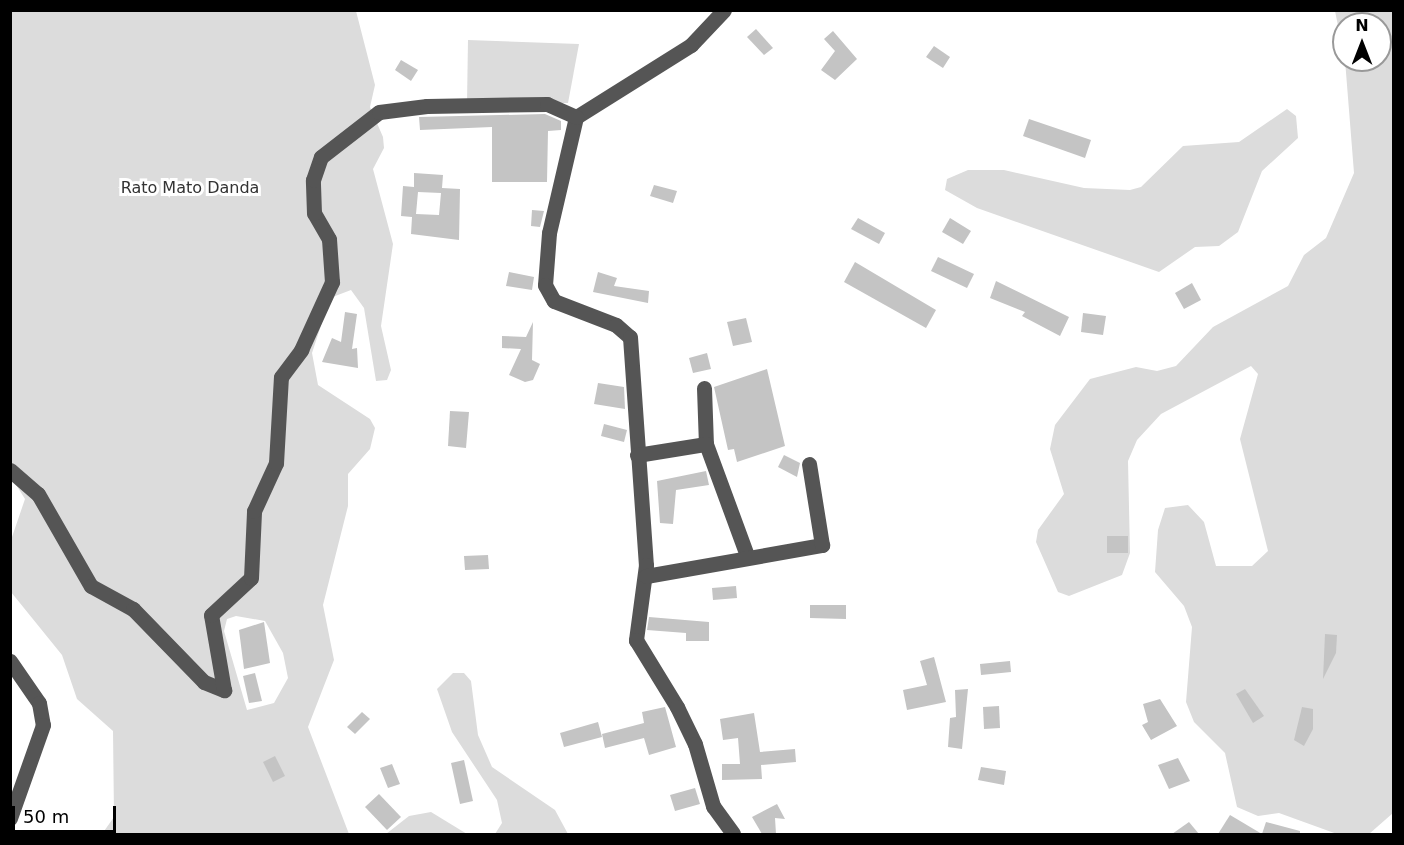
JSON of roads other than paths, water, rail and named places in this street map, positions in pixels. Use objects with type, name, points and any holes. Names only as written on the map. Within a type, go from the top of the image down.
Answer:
[{"type":"street","points":[[724,10],[691,45],[576,117],[549,233],[547,296],[616,325],[630,337],[646,576],[636,640],[677,708],[695,744],[713,806],[733,834]]},
{"type":"street","points":[[10,470],[38,494],[91,586],[133,609],[204,682],[224,690],[212,615],[251,578],[254,511],[276,463],[281,377],[306,341],[332,282],[329,239],[314,213],[313,180],[321,156],[378,112],[427,105],[547,104],[576,117]]},
{"type":"street","points":[[704,388],[706,444],[748,558]]},
{"type":"street","points":[[637,455],[706,444]]},
{"type":"street","points":[[646,576],[822,544],[809,464]]},
{"type":"street","points":[[10,661],[39,703],[44,725],[10,818]]},
{"type":"park label","name":"Rato Mato Danda","points":[[190,188]]}]
